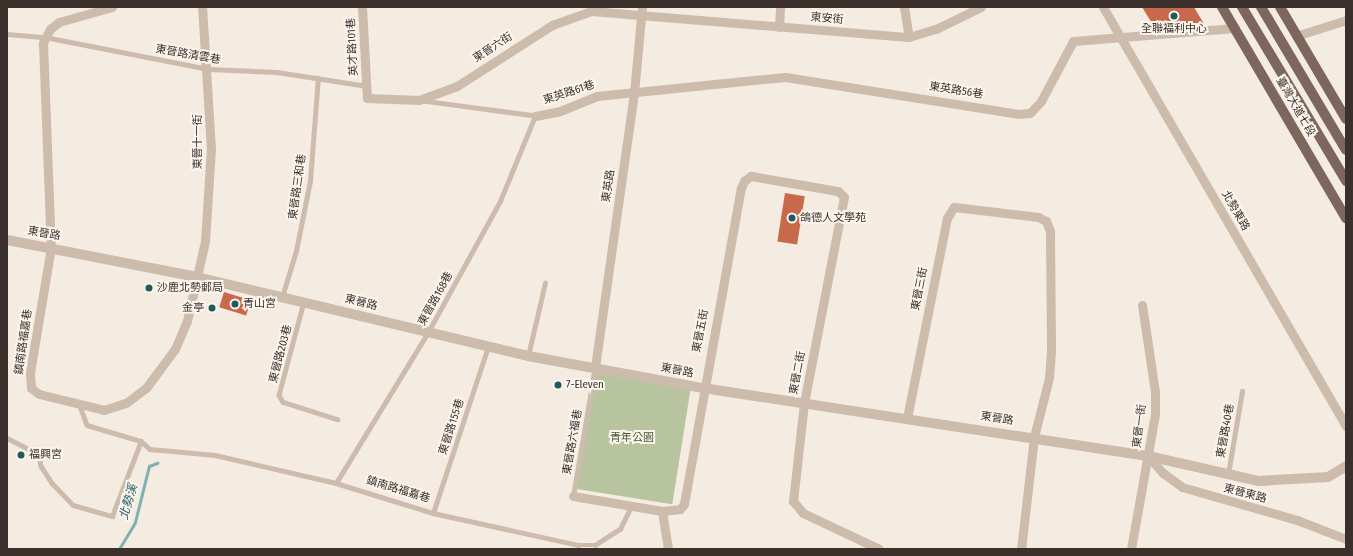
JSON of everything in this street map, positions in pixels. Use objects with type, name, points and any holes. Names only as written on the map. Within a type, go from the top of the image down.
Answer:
[{"type":"main road","name":"臺灣大道七段","points":[[1222,7],[1346,218]]},
{"type":"main road","name":"臺灣大道七段","points":[[1242,7],[1346,181]]},
{"type":"main road","name":"臺灣大道七段","points":[[1262,7],[1346,150]]},
{"type":"main road","points":[[1280,7],[1346,118]]},
{"type":"street","points":[[51,247],[42,52],[45,37],[59,22],[112,7]]},
{"type":"street","name":"東晉十一街","points":[[197,277],[209,207],[211,149],[208,69],[202,7]]},
{"type":"street","name":"英才路101巷","points":[[362,7],[367,86]]},
{"type":"street","points":[[779,27],[780,7]]},
{"type":"street","points":[[904,7],[909,37]]},
{"type":"street","name":"東安街","points":[[641,11],[779,27],[909,37],[943,26],[981,7]]},
{"type":"street","name":"北勢東路","points":[[1103,7],[1346,427]]},
{"type":"street","name":"東晉六街","points":[[367,86],[367,98],[419,100],[457,86],[552,25],[591,11],[641,11]]},
{"type":"street","name":"東英路","points":[[595,367],[634,93],[641,11]]},
{"type":"street","points":[[1296,36],[1346,20]]},
{"type":"street","name":"東英路56巷","points":[[634,93],[785,77],[1018,114],[1030,113],[1042,101],[1073,42],[1120,36],[1234,28]]},
{"type":"street","name":"東英路61巷","points":[[535,116],[560,111],[597,96],[634,93]]},
{"type":"street","name":"東晉五街","points":[[573,496],[631,504],[662,511],[680,509],[684,504],[703,388],[744,180],[751,176],[803,184]]},
{"type":"street","name":"東晉二街","points":[[803,184],[838,191],[844,197],[804,403],[793,501],[803,513],[878,549]]},
{"type":"street","name":"東晉三街","points":[[907,418],[947,218],[954,207],[1038,217],[1046,222],[1050,231],[1051,351],[1049,378],[1034,437]]},
{"type":"street","name":"東晉路","points":[[7,240],[51,247],[197,277],[304,302],[427,334],[528,356],[595,367],[703,388],[1034,437],[1148,456],[1259,481],[1305,481],[1328,477],[1346,466]]},
{"type":"street","name":"鎮南路福嘉巷","points":[[51,247],[30,373],[31,388],[39,394],[80,406],[104,410],[126,403],[146,388],[175,349],[187,321],[197,277]]},
{"type":"street","name":"東晉一街","points":[[1131,549],[1148,456],[1155,392],[1142,305]]},
{"type":"street","points":[[1021,549],[1034,437]]},
{"type":"street","name":"東晉東路","points":[[1148,456],[1163,473],[1182,487],[1296,520],[1346,539]]},
{"type":"street","points":[[662,511],[668,549]]},
{"type":"lane","name":"東晉路清雲巷","points":[[7,34],[45,37],[208,69],[277,72],[367,86]]},
{"type":"lane","name":"東晉路三和巷","points":[[282,297],[296,251],[310,181],[318,78]]},
{"type":"lane","points":[[419,100],[535,116]]},
{"type":"lane","name":"東晉路168巷","points":[[336,483],[427,334],[500,201],[535,116]]},
{"type":"lane","points":[[528,356],[545,283]]},
{"type":"lane","name":"東晉路203巷","points":[[304,302],[280,395],[283,402],[337,419]]},
{"type":"lane","name":"東晉路155巷","points":[[433,513],[488,347]]},
{"type":"lane","name":"東晉路六福巷","points":[[573,496],[595,367]]},
{"type":"lane","name":"東晉路40巷","points":[[1228,474],[1242,391]]},
{"type":"lane","name":"鎮南路福嘉巷","points":[[80,406],[87,425],[141,441],[150,449],[215,455],[336,483],[433,513],[586,547],[595,545],[620,529],[631,504]]},
{"type":"lane","points":[[7,438],[39,454],[41,466],[52,483],[73,505],[112,516],[141,441]]},
{"type":"green space","name":"青年公園","points":[[592,372],[691,388],[672,504],[574,489]]},
{"type":"building","name":"全聯福利中心","points":[[1142,7],[1194,7],[1204,24],[1155,28]]},
{"type":"building","name":"鴿德人文學苑","points":[[785,193],[805,196],[797,245],[777,241]]},
{"type":"building","name":"青山宮","points":[[224,292],[251,300],[246,315],[219,307]]},
{"type":"waterway","name":"北勢溪","points":[[119,549],[135,522],[149,466],[157,463]]},
{"type":"place","name":"全聯福利中心","points":[[1174,16]]},
{"type":"place","name":"鴿德人文學苑","points":[[792,218]]},
{"type":"place","name":"沙鹿北勢郵局","points":[[149,288]]},
{"type":"place","name":"青山宮","points":[[235,304]]},
{"type":"place","name":"金亭","points":[[212,308]]},
{"type":"place","name":"7-Eleven","points":[[558,385]]},
{"type":"place","name":"福興宮","points":[[21,455]]}]
